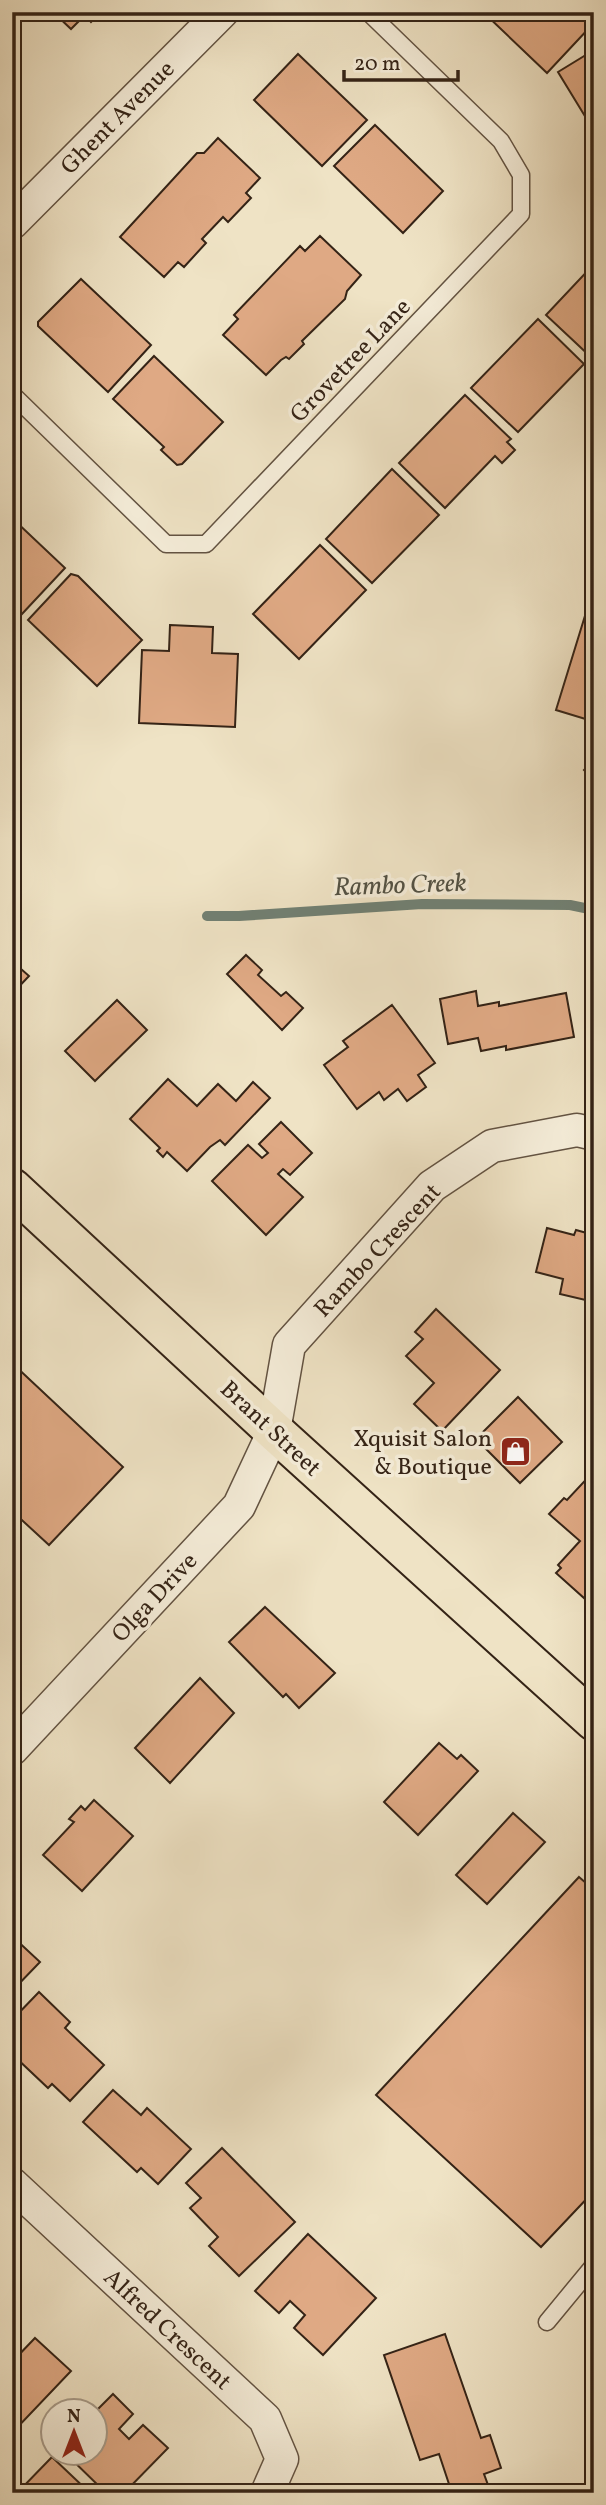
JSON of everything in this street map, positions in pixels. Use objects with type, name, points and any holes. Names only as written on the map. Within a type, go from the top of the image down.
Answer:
[{"type":"main road","name":"Brant Street","points":[[12,1188],[274,1431],[594,1721]]},
{"type":"street","name":"Ghent Avenue","points":[[12,222],[222,12]]},
{"type":"street","name":"Rambo Crescent","points":[[274,1431],[289,1345],[432,1186],[492,1146],[576,1130],[594,1134]]},
{"type":"street","name":"Olga Drive","points":[[12,1749],[239,1506],[274,1431]]},
{"type":"street","name":"Alfred Crescent","points":[[12,2184],[265,2419],[282,2459],[267,2493]]},
{"type":"lane","name":"Grovetree Lane","points":[[12,394],[166,544],[206,544],[520,214],[520,175],[501,141],[368,12]]},
{"type":"lane","points":[[547,2322],[594,2265]]},
{"type":"building","points":[[53,12],[101,12],[91,22],[85,15],[71,29]]},
{"type":"building","points":[[483,12],[576,12],[591,26],[547,73]]},
{"type":"building","points":[[594,50],[594,131],[558,72]]},
{"type":"building","points":[[298,54],[367,120],[322,166],[254,100]]},
{"type":"building","points":[[375,125],[443,191],[403,233],[334,166]]},
{"type":"building","points":[[218,138],[260,178],[246,193],[251,198],[228,222],[223,217],[202,239],[206,243],[184,267],[178,262],[164,277],[120,237],[197,153],[204,153]]},
{"type":"building","points":[[320,236],[361,275],[347,291],[345,299],[302,341],[304,344],[289,359],[286,357],[281,360],[266,375],[223,335],[238,319],[234,315],[300,246],[305,251]]},
{"type":"building","points":[[594,264],[594,358],[593,359],[546,315]]},
{"type":"building","points":[[81,279],[151,345],[108,392],[38,326],[38,322]]},
{"type":"building","points":[[538,319],[584,364],[518,432],[471,388]]},
{"type":"building","points":[[154,356],[223,422],[182,464],[177,465],[161,450],[164,447],[113,399]]},
{"type":"building","points":[[465,395],[511,439],[507,442],[515,450],[502,463],[495,456],[445,508],[399,463]]},
{"type":"building","points":[[392,469],[439,515],[372,583],[326,539]]},
{"type":"building","points":[[12,518],[65,568],[21,615],[12,607]]},
{"type":"building","points":[[320,545],[366,590],[299,659],[253,614]]},
{"type":"building","points":[[71,574],[78,576],[142,640],[97,686],[28,620]]},
{"type":"building","points":[[588,606],[594,608],[592,721],[556,710]]},
{"type":"building","points":[[170,625],[213,627],[212,653],[238,654],[235,727],[139,723],[142,650],[169,651]]},
{"type":"building","points":[[594,760],[594,780],[584,770]]},
{"type":"building","points":[[246,955],[262,970],[258,975],[281,996],[286,992],[303,1008],[282,1030],[227,974]]},
{"type":"building","points":[[12,961],[29,976],[12,994]]},
{"type":"building","points":[[476,991],[478,1006],[499,1002],[499,1006],[566,993],[574,1037],[506,1050],[506,1046],[481,1051],[478,1038],[448,1044],[440,999]]},
{"type":"building","points":[[117,1000],[147,1030],[95,1081],[65,1051]]},
{"type":"building","points":[[392,1005],[435,1063],[418,1075],[426,1087],[407,1101],[398,1089],[384,1100],[379,1092],[357,1109],[324,1065],[348,1047],[343,1041]]},
{"type":"building","points":[[168,1079],[197,1106],[218,1084],[236,1101],[253,1082],[270,1098],[225,1145],[220,1140],[187,1171],[167,1152],[163,1157],[157,1151],[160,1148],[130,1119]]},
{"type":"building","points":[[281,1122],[312,1153],[290,1175],[283,1169],[278,1174],[303,1197],[266,1235],[212,1181],[248,1145],[262,1158],[268,1153],[259,1144]]},
{"type":"building","points":[[547,1228],[574,1235],[576,1230],[594,1235],[594,1302],[560,1294],[563,1279],[536,1272]]},
{"type":"building","points":[[436,1309],[500,1370],[442,1431],[414,1404],[434,1383],[406,1356],[423,1339],[415,1332]]},
{"type":"building","points":[[12,1363],[123,1467],[49,1545],[12,1511]]},
{"type":"building","points":[[518,1397],[562,1442],[520,1483],[476,1439]]},
{"type":"building","points":[[594,1471],[594,1587],[584,1598],[556,1573],[561,1568],[558,1565],[580,1541],[549,1514],[564,1498],[567,1500]]},
{"type":"building","points":[[265,1607],[335,1673],[299,1708],[286,1694],[283,1697],[229,1642]]},
{"type":"building","points":[[200,1678],[234,1713],[170,1783],[135,1748]]},
{"type":"building","points":[[439,1743],[457,1759],[461,1755],[478,1771],[418,1835],[384,1802]]},
{"type":"building","points":[[94,1800],[133,1836],[82,1891],[43,1855],[74,1822],[69,1819],[81,1806],[85,1810]]},
{"type":"building","points":[[513,1813],[545,1842],[487,1904],[456,1875]]},
{"type":"building","points":[[579,1877],[594,1890],[594,2191],[541,2247],[376,2095]]},
{"type":"building","points":[[12,1936],[40,1962],[12,1991]]},
{"type":"building","points":[[39,1992],[70,2022],[65,2028],[104,2065],[70,2101],[52,2084],[48,2088],[12,2054],[12,2020]]},
{"type":"building","points":[[113,2090],[141,2115],[147,2108],[191,2149],[158,2184],[141,2168],[137,2172],[83,2122]]},
{"type":"building","points":[[222,2148],[295,2222],[239,2276],[209,2246],[218,2237],[190,2208],[201,2198],[186,2183]]},
{"type":"building","points":[[308,2234],[376,2298],[323,2355],[294,2328],[305,2315],[290,2301],[279,2313],[255,2291]]},
{"type":"building","points":[[445,2334],[481,2438],[490,2435],[501,2468],[484,2474],[491,2493],[452,2493],[439,2454],[420,2460],[384,2355]]},
{"type":"building","points":[[35,2338],[71,2371],[47,2396],[38,2396],[38,2406],[12,2433],[12,2362]]},
{"type":"building","points":[[113,2394],[133,2414],[119,2429],[129,2439],[143,2425],[168,2448],[124,2493],[106,2493],[78,2466],[108,2466],[108,2399]]},
{"type":"building","points":[[43,2466],[62,2466],[90,2493],[17,2493]]},
{"type":"waterway","name":"Rambo Creek","points":[[207,916],[422,904],[570,905],[594,910]]},
{"type":"place","name":"Xquisit Salon & Boutique","points":[[515,1452]]}]
